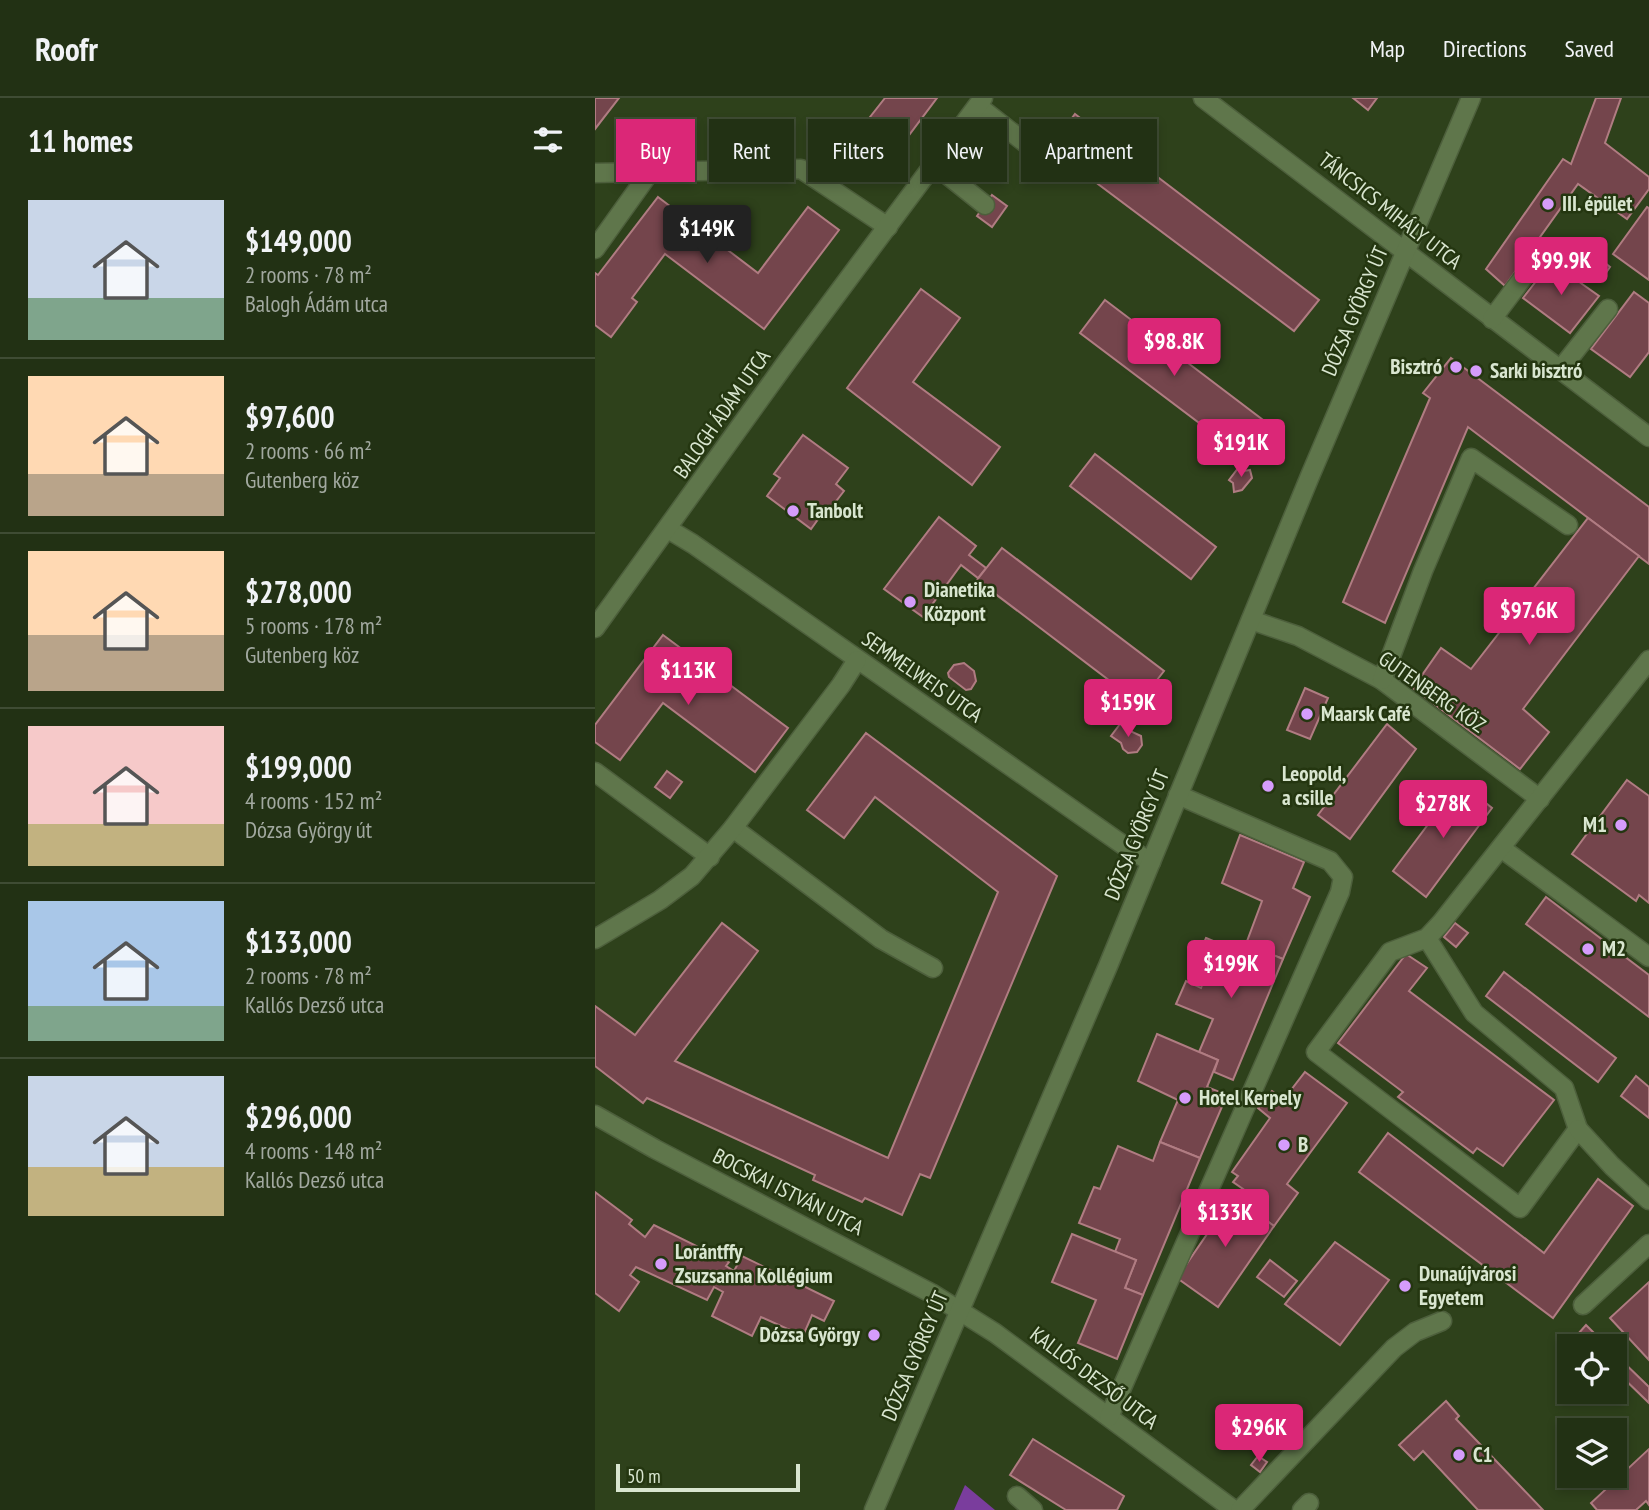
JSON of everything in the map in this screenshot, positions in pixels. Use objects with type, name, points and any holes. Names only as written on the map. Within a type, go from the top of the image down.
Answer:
[{"type":"street","name":"TÁNCSICS MIHÁLY UTCA","points":[[1203,98],[1649,437]]},
{"type":"street","name":"DÓZSA GYÖRGY ÚT","points":[[874,1510],[1151,862],[1471,98]]},
{"type":"street","points":[[981,102],[1021,137]]},
{"type":"street","name":"BALOGH ÁDÁM UTCA","points":[[969,119],[981,102]]},
{"type":"street","points":[[695,171],[801,169],[888,228]]},
{"type":"street","points":[[595,173],[616,173]]},
{"type":"street","points":[[595,249],[643,182]]},
{"type":"street","name":"BALOGH ÁDÁM UTCA","points":[[595,628],[788,360],[922,182]]},
{"type":"street","points":[[956,182],[985,205]]},
{"type":"street","points":[[1492,319],[1528,271]]},
{"type":"street","points":[[1560,370],[1608,309]]},
{"type":"street","points":[[1383,680],[1423,570],[1471,458],[1568,525]]},
{"type":"street","name":"SEMMELWEIS UTCA","points":[[668,529],[1151,862]]},
{"type":"street","name":"GUTENBERG KÖZ","points":[[1251,620],[1298,636],[1383,680],[1540,799]]},
{"type":"street","points":[[595,939],[660,900],[692,876],[710,857],[841,685],[857,660]]},
{"type":"street","points":[[1577,1129],[1520,1208],[1316,1052],[1390,952],[1427,938],[1649,660]]},
{"type":"street","points":[[595,772],[710,857]]},
{"type":"street","points":[[1109,1417],[1335,904],[1343,877],[1330,861],[1178,795]]},
{"type":"street","points":[[733,828],[881,939],[933,968]]},
{"type":"street","points":[[1501,848],[1649,957]]},
{"type":"street","points":[[1427,938],[1473,1013],[1564,1088],[1577,1129],[1649,1200]]},
{"type":"street","name":"BOCSKAI ISTVÁN UTCA","points":[[595,1115],[960,1310]]},
{"type":"street","points":[[1583,1305],[1649,1244]]},
{"type":"street","name":"KALLÓS DEZSŐ UTCA","points":[[960,1310],[1234,1510]]},
{"type":"street","points":[[1240,1510],[1394,1348],[1415,1332],[1441,1321]]},
{"type":"street","points":[[1017,1496],[1034,1510]]},
{"type":"shaded area","points":[[965,1485],[995,1510],[954,1510]]},
{"type":"building","points":[[595,98],[619,98],[595,129]]},
{"type":"building","points":[[885,98],[937,98],[908,136],[908,119],[868,119]]},
{"type":"building","points":[[1353,98],[1377,98],[1368,110]]},
{"type":"building","name":"III. épület","points":[[1596,98],[1621,98],[1605,143],[1649,177],[1649,189],[1627,219],[1578,184],[1505,286],[1486,269],[1563,159],[1571,164]]},
{"type":"building","points":[[1157,177],[1319,300],[1294,331],[1095,182],[1157,182]]},
{"type":"building","points":[[992,195],[1007,206],[992,227],[977,216]]},
{"type":"building","points":[[658,197],[758,273],[808,207],[839,230],[764,329],[665,254],[632,298],[637,302],[611,337],[595,325],[595,273],[598,275]]},
{"type":"building","points":[[1647,207],[1649,208],[1649,280],[1613,254]]},
{"type":"building","points":[[1551,262],[1599,296],[1570,333],[1523,298]]},
{"type":"building","points":[[1604,262],[1610,267],[1601,280],[1595,275]]},
{"type":"building","points":[[921,289],[960,318],[913,382],[1000,447],[972,485],[847,388]]},
{"type":"building","points":[[1634,292],[1649,303],[1649,352],[1630,377],[1591,349]]},
{"type":"building","points":[[1105,300],[1267,423],[1243,456],[1080,333]]},
{"type":"building","points":[[1451,358],[1649,507],[1649,564],[1468,427],[1385,623],[1343,602],[1430,398],[1423,393]]},
{"type":"building","points":[[803,435],[848,468],[836,484],[844,491],[811,529],[767,496],[780,478],[774,474]]},
{"type":"building","points":[[1095,454],[1216,547],[1191,579],[1070,486]]},
{"type":"building","points":[[1239,467],[1244,471],[1250,470],[1252,478],[1242,490],[1234,492],[1233,483],[1229,480]]},
{"type":"building","points":[[939,517],[976,546],[969,555],[986,568],[978,578],[961,565],[923,617],[884,589]]},
{"type":"building","points":[[1588,518],[1639,556],[1523,709],[1549,732],[1520,769],[1413,688],[1441,648],[1471,669]]},
{"type":"building","points":[[1002,548],[1164,671],[1139,703],[977,580]]},
{"type":"building","points":[[663,635],[788,728],[755,772],[663,703],[620,760],[595,742],[595,725]]},
{"type":"building","points":[[964,663],[974,671],[976,681],[971,689],[966,690],[949,677],[948,673],[954,665]]},
{"type":"building","name":"Maarsk Café","points":[[1305,688],[1328,698],[1310,739],[1287,730]]},
{"type":"building","points":[[1120,724],[1141,736],[1142,745],[1137,752],[1128,753],[1121,743],[1111,736]]},
{"type":"building","points":[[1387,724],[1416,749],[1350,839],[1318,815]]},
{"type":"building","points":[[866,733],[1057,876],[930,1178],[920,1174],[902,1215],[865,1198],[862,1202],[813,1180],[815,1175],[647,1098],[643,1103],[595,1066],[595,1006],[635,1035],[722,923],[758,951],[675,1061],[888,1158],[998,892],[875,797],[844,838],[807,810]]},
{"type":"building","points":[[667,771],[682,782],[670,798],[655,787]]},
{"type":"building","name":"M1","points":[[1627,780],[1649,796],[1649,903],[1639,895],[1636,901],[1572,854]]},
{"type":"building","points":[[1460,782],[1492,808],[1426,897],[1393,871]]},
{"type":"building","points":[[1240,835],[1304,862],[1293,888],[1310,897],[1283,959],[1246,944],[1262,901],[1222,883]]},
{"type":"building","name":"M2","points":[[1546,897],[1649,975],[1649,1017],[1526,924]]},
{"type":"building","points":[[1455,923],[1468,933],[1456,947],[1444,937]]},
{"type":"building","points":[[1206,938],[1242,953],[1246,944],[1283,959],[1233,1080],[1214,1072],[1218,1060],[1199,1052],[1213,1019],[1176,1004],[1186,981],[1201,988],[1209,967],[1196,961]]},
{"type":"building","points":[[1406,954],[1427,968],[1409,991],[1554,1100],[1503,1166],[1477,1148],[1473,1153],[1398,1097],[1403,1092],[1338,1043]]},
{"type":"building","points":[[1504,972],[1616,1058],[1598,1082],[1486,996]]},
{"type":"building","points":[[1157,1034],[1218,1060],[1207,1087],[1227,1095],[1200,1158],[1160,1142],[1178,1100],[1138,1081]]},
{"type":"building","name":"B","points":[[1305,1072],[1347,1103],[1287,1184],[1298,1193],[1274,1226],[1235,1198],[1243,1189],[1233,1182],[1238,1176],[1232,1172],[1270,1118],[1258,1108],[1272,1091],[1284,1099]]},
{"type":"building","points":[[1636,1076],[1649,1087],[1649,1118],[1621,1096]]},
{"type":"building","points":[[1388,1133],[1544,1253],[1598,1179],[1633,1206],[1553,1318],[1359,1172]]},
{"type":"building","points":[[1160,1142],[1200,1158],[1143,1295],[1125,1288],[1136,1260],[1115,1252],[1120,1239],[1079,1223],[1094,1187],[1100,1189],[1118,1146],[1153,1161]]},
{"type":"building","points":[[1225,1191],[1274,1226],[1218,1307],[1177,1278],[1218,1218],[1209,1213]]},
{"type":"building","name":"Lorántffy Zsuzsanna Kollégium","points":[[595,1192],[632,1220],[629,1224],[645,1237],[654,1225],[729,1262],[726,1266],[734,1271],[742,1256],[834,1301],[824,1321],[812,1315],[803,1336],[761,1317],[752,1336],[712,1316],[723,1292],[714,1287],[707,1300],[636,1267],[630,1275],[639,1282],[619,1311],[595,1293]]},
{"type":"building","points":[[1072,1234],[1136,1260],[1125,1288],[1143,1295],[1117,1359],[1078,1343],[1096,1300],[1052,1282]]},
{"type":"building","points":[[1335,1242],[1389,1280],[1340,1345],[1285,1304]]},
{"type":"building","points":[[1270,1260],[1297,1281],[1284,1297],[1257,1277]]},
{"type":"building","points":[[1649,1282],[1649,1360],[1627,1334],[1610,1318]]},
{"type":"building","points":[[1586,1325],[1595,1334],[1578,1334]]},
{"type":"building","points":[[1627,1366],[1649,1387],[1649,1403],[1627,1382]]},
{"type":"building","name":"C1","points":[[1446,1401],[1459,1416],[1456,1419],[1543,1510],[1478,1510],[1423,1451],[1414,1460],[1399,1445]]},
{"type":"building","points":[[1033,1439],[1124,1496],[1117,1510],[1066,1510],[1010,1475]]},
{"type":"building","points":[[1649,1449],[1649,1505],[1646,1501],[1636,1510],[1597,1510],[1591,1503],[1607,1488],[1627,1488],[1627,1469]]},
{"type":"building","points":[[1258,1456],[1267,1462],[1260,1472],[1251,1465]]},
{"type":"place","name":"III. épület","points":[[1548,204]]},
{"type":"place","name":"Bisztró","points":[[1456,367]]},
{"type":"place","name":"Sarki bisztró","points":[[1476,371]]},
{"type":"place","name":"Tanbolt","points":[[793,511]]},
{"type":"place","name":"Dianetika Központ","points":[[910,602]]},
{"type":"place","name":"Maarsk Café","points":[[1307,714]]},
{"type":"place","name":"Leopold, a csille","points":[[1268,786]]},
{"type":"place","name":"M1","points":[[1621,825]]},
{"type":"place","name":"M2","points":[[1588,949]]},
{"type":"place","name":"Hotel Kerpely","points":[[1185,1098]]},
{"type":"place","name":"B","points":[[1284,1145]]},
{"type":"place","name":"Lorántffy Zsuzsanna Kollégium","points":[[661,1264]]},
{"type":"place","name":"Dunaújvárosi Egyetem","points":[[1405,1286]]},
{"type":"place","name":"Dózsa György","points":[[874,1335]]},
{"type":"place","name":"C1","points":[[1459,1455]]}]
